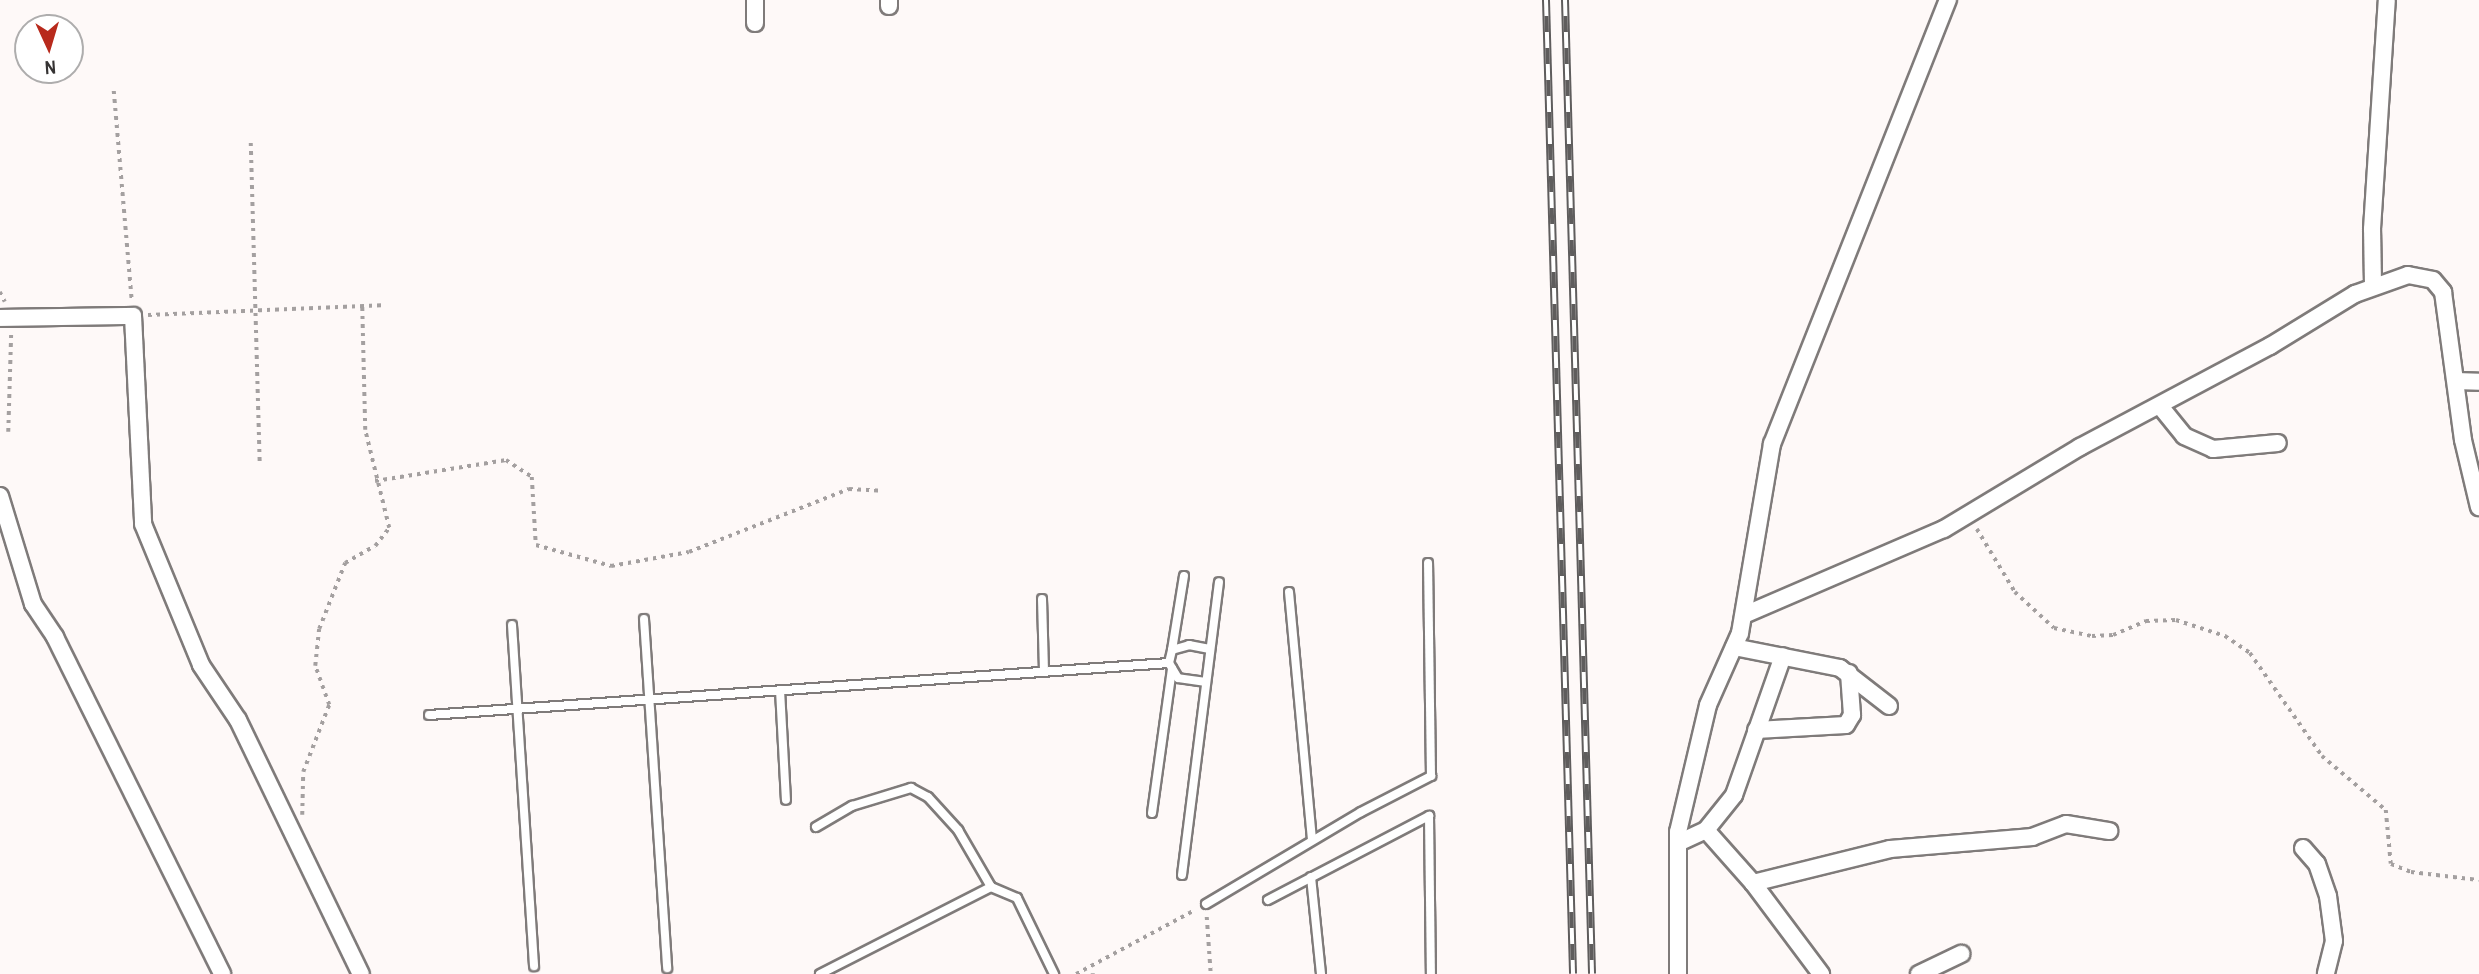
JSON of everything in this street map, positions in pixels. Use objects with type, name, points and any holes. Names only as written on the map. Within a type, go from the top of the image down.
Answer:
[{"type":"street","points":[[755,0],[755,23]]},
{"type":"street","points":[[1678,974],[1678,843],[1698,739],[1744,615],[1772,444],[1948,0]]},
{"type":"street","points":[[2373,284],[2372,229],[2387,0]]},
{"type":"street","points":[[1744,615],[1880,560],[1969,516],[2080,447],[2160,406],[2373,284],[2408,275],[2433,280],[2448,307],[2463,440],[2479,507]]},
{"type":"street","points":[[6,318],[133,316],[143,524],[201,665],[238,720],[361,974]]},
{"type":"street","points":[[2456,381],[2479,382]]},
{"type":"street","points":[[2160,406],[2184,436],[2213,450],[2278,443]]},
{"type":"street","points":[[0,496],[33,604],[55,637],[222,974]]},
{"type":"street","points":[[1734,647],[1826,663],[1849,673],[1888,706]]},
{"type":"street","points":[[1678,843],[1706,830],[1734,795],[1783,656]]},
{"type":"street","points":[[1756,730],[1846,725],[1852,715],[1849,673]]},
{"type":"street","points":[[1754,883],[1891,849],[2032,837],[2066,824],[2109,831]]},
{"type":"street","points":[[1706,830],[1754,883],[1821,974]]},
{"type":"street","points":[[2303,848],[2317,864],[2328,896],[2334,941],[2326,974]]},
{"type":"street","points":[[1919,974],[1961,954]]},
{"type":"lane","points":[[1206,904],[1312,840],[1431,776],[1428,563]]},
{"type":"lane","points":[[1152,813],[1184,576]]},
{"type":"lane","points":[[1182,875],[1219,582]]},
{"type":"lane","points":[[1289,592],[1312,840]]},
{"type":"lane","points":[[1042,599],[1044,671]]},
{"type":"lane","points":[[645,619],[667,968]]},
{"type":"lane","points":[[512,625],[534,967]]},
{"type":"lane","points":[[1172,650],[1189,645],[1210,649]]},
{"type":"lane","points":[[429,715],[1044,671],[1170,665]]},
{"type":"lane","points":[[1170,665],[1178,678],[1206,682]]},
{"type":"lane","points":[[780,690],[786,800]]},
{"type":"lane","points":[[816,827],[852,806],[911,788],[928,797],[958,830],[991,887],[1017,898],[1054,974]]},
{"type":"lane","points":[[1268,900],[1429,816],[1431,974]]},
{"type":"lane","points":[[1311,877],[1321,974]]},
{"type":"lane","points":[[820,974],[991,887]]},
{"type":"path","points":[[114,91],[133,316],[382,305]]},
{"type":"path","points":[[251,142],[260,466]]},
{"type":"path","points":[[0,292],[6,318],[8,432]]},
{"type":"path","points":[[296,841],[304,808],[303,772],[329,705],[314,666],[319,629],[345,563],[375,546],[389,528],[374,481],[365,430],[362,306]]},
{"type":"path","points":[[374,481],[506,460],[532,477],[536,545],[611,566],[689,552],[849,489],[883,491]]},
{"type":"path","points":[[1969,516],[2015,592],[2054,628],[2069,633],[2113,635],[2146,621],[2176,620],[2225,636],[2249,653],[2322,756],[2386,810],[2389,855],[2395,868],[2479,880]]},
{"type":"path","points":[[1076,974],[1206,904],[1211,974]]},
{"type":"railway","points":[[1546,0],[1573,974]]},
{"type":"railway","points":[[1565,0],[1592,974]]}]
